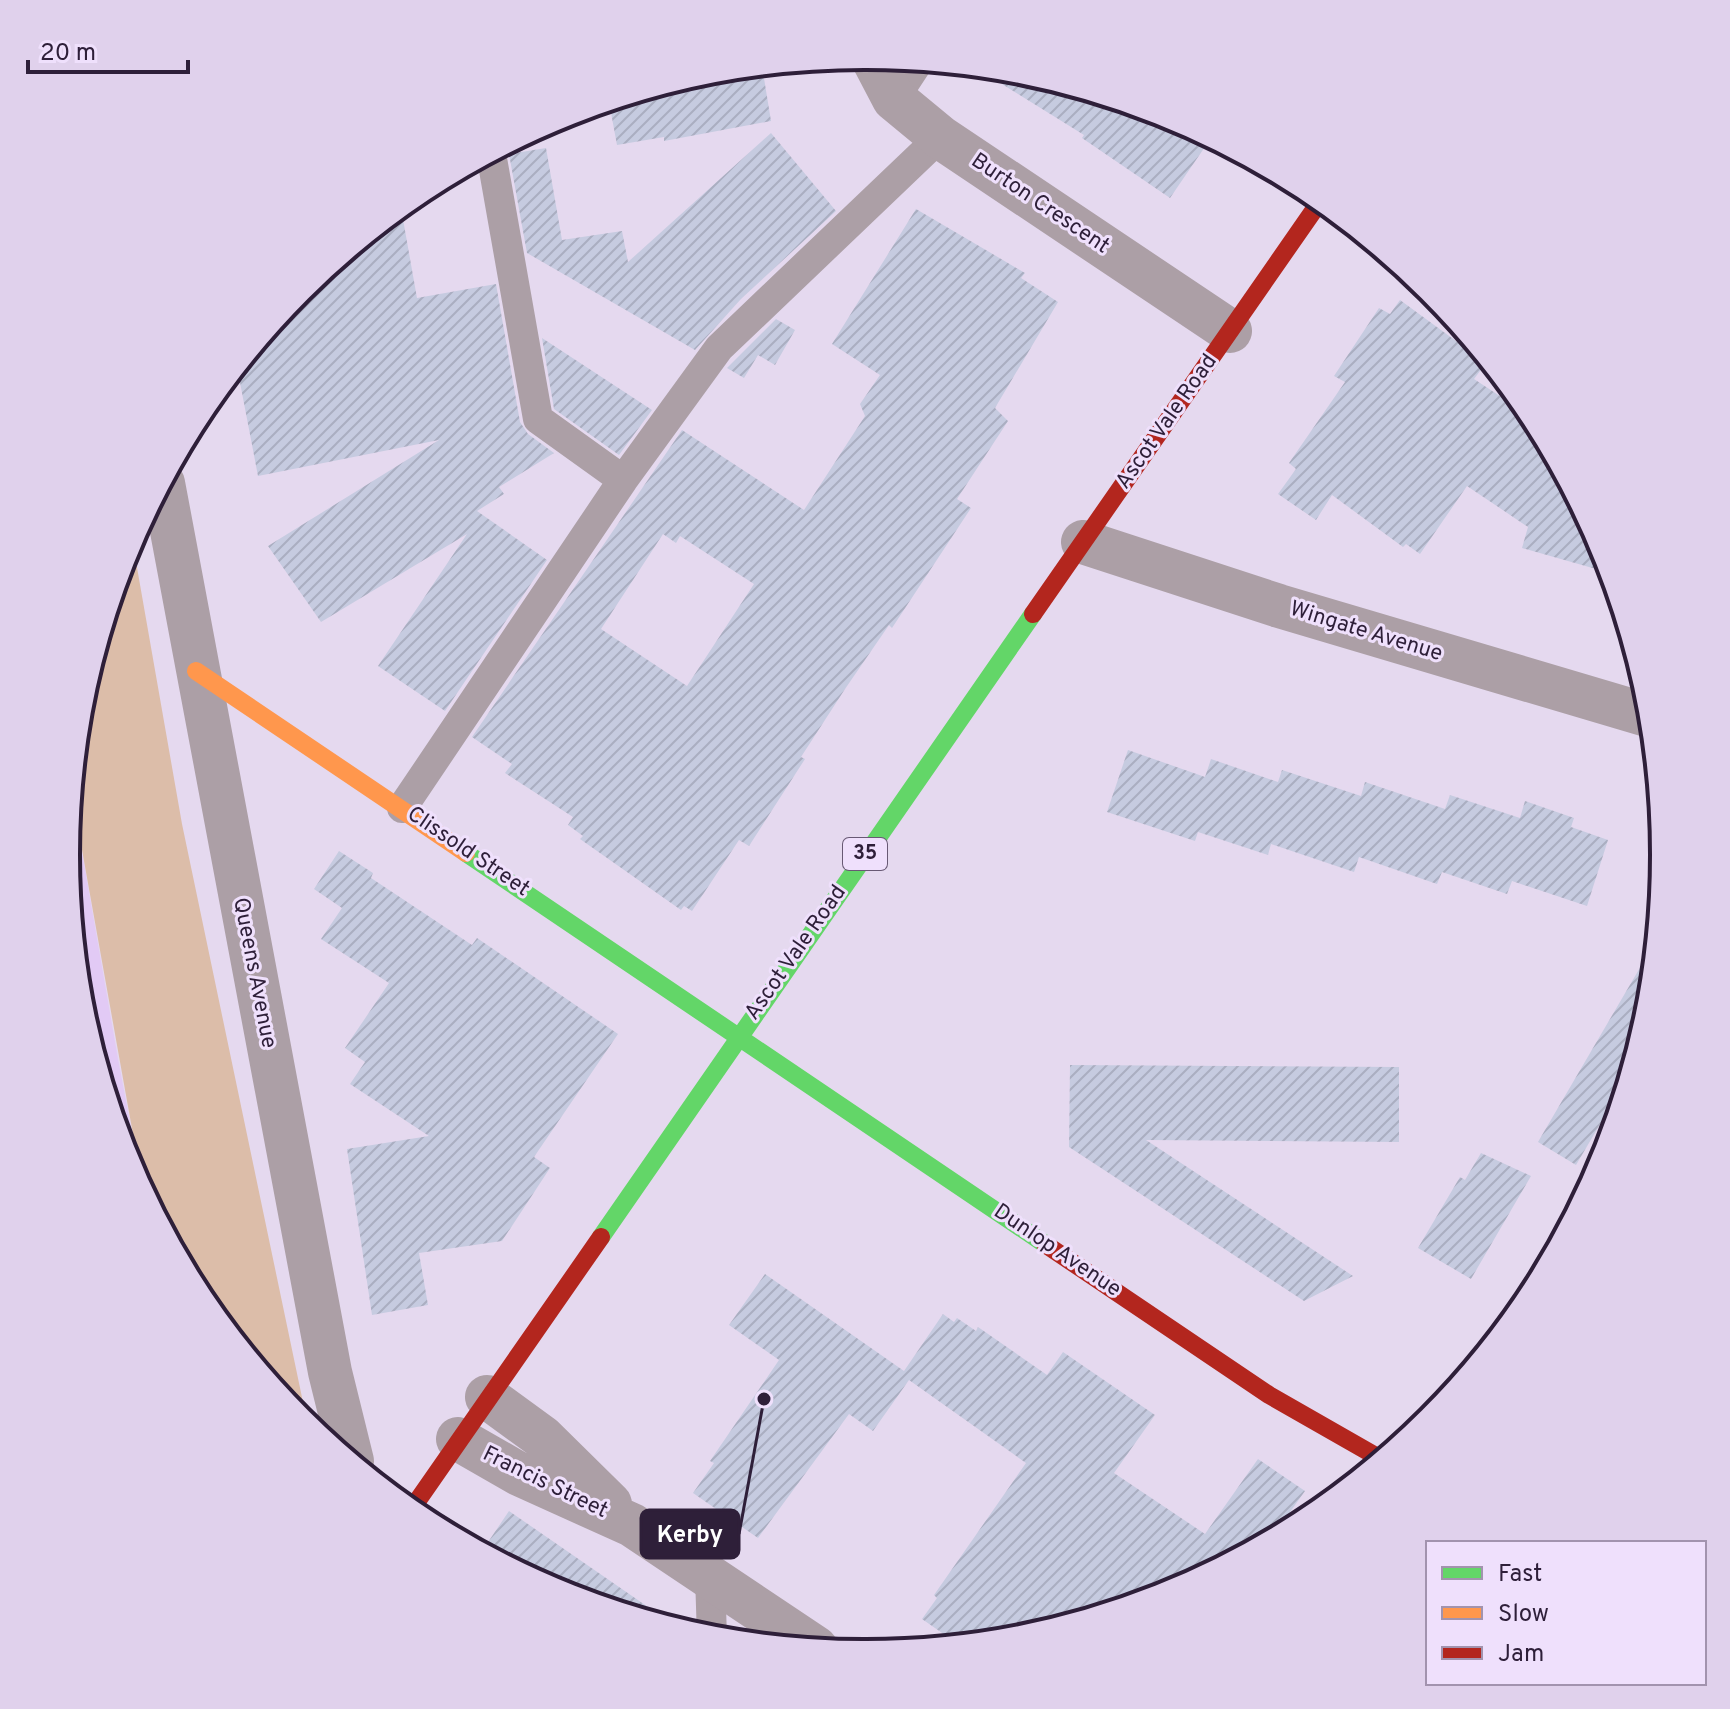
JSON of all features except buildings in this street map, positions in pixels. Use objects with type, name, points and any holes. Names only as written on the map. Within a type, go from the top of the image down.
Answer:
[{"type":"main road","name":"Ascot Vale Road","points":[[418,1499],[1313,211]]},
{"type":"main road","name":"Clissold Street","points":[[196,671],[739,1035]]},
{"type":"main road","name":"Dunlop Avenue","points":[[739,1035],[1269,1395],[1371,1454]]},
{"type":"street","name":"Burton Crescent","points":[[879,71],[894,99],[940,137],[1230,331]]},
{"type":"street","name":"Queens Avenue","points":[[166,499],[330,1372],[348,1444]]},
{"type":"street","name":"Wingate Avenue","points":[[1083,542],[1279,606],[1636,712]]},
{"type":"street","name":"Francis Street","points":[[487,1397],[542,1437],[632,1525]]},
{"type":"street","name":"Francis Street","points":[[458,1439],[519,1474],[632,1525],[798,1635]]},
{"type":"lane","points":[[894,99],[912,72]]},
{"type":"lane","points":[[402,808],[623,480],[719,348],[940,137]]},
{"type":"lane","points":[[493,164],[538,419],[623,480]]},
{"type":"lane","points":[[710,1575],[712,1624]]},
{"type":"shaded area","points":[[136,564],[182,824],[303,1401],[275,1372],[213,1290],[161,1201],[134,1138],[80,841],[87,752],[96,701],[107,651]]},
{"type":"shaded area","points":[[80,843],[133,1135],[107,1058],[96,1008],[82,906]]},
{"type":"traffic: fast","points":[[601,1237],[1033,614]]},
{"type":"traffic: fast","points":[[466,853],[1045,1244]]},
{"type":"traffic: slow","points":[[196,671],[466,853]]},
{"type":"traffic: jam","points":[[1033,614],[1313,211]]},
{"type":"traffic: jam","points":[[418,1499],[601,1237]]},
{"type":"traffic: jam","points":[[1045,1244],[1269,1395],[1371,1453]]},
{"type":"place","name":"Kerby","points":[[764,1399]]}]
